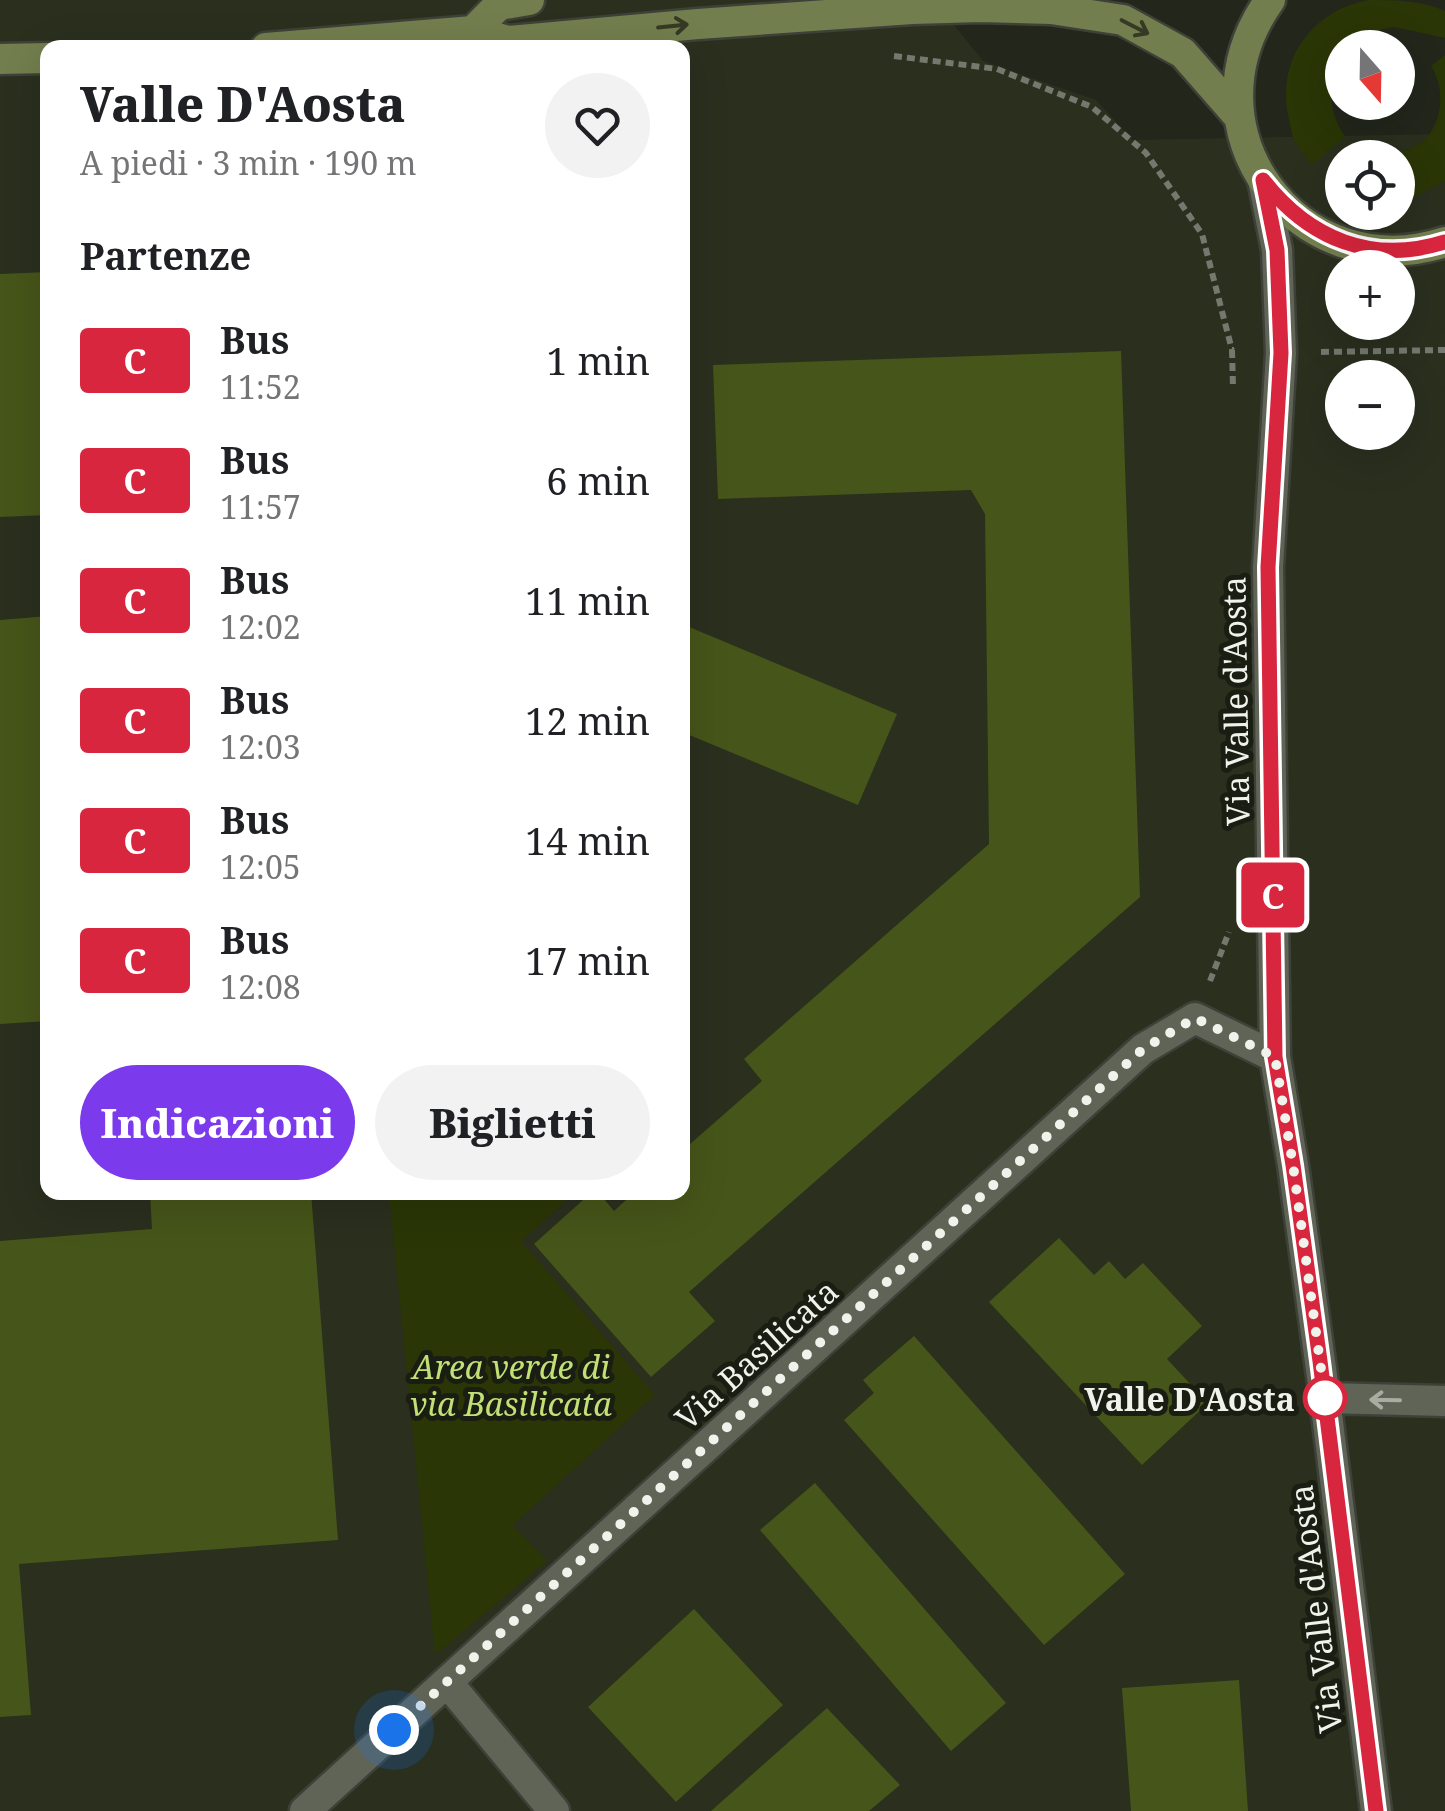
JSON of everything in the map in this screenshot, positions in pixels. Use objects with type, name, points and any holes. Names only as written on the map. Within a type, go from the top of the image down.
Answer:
[{"type":"street","points":[[473,31],[498,5],[529,0]]},
{"type":"street","points":[[1270,0],[1257,18],[1244,49],[1238,83],[1238,116],[1263,180],[1301,220],[1349,244],[1403,251],[1445,242]]},
{"type":"street","points":[[529,40],[912,9],[1052,9],[1123,20],[1183,53],[1238,116]]},
{"type":"street","points":[[363,40],[473,31],[502,40]]},
{"type":"street","points":[[0,60],[40,58]]},
{"type":"street","name":"Via Valle d'Aosta","points":[[1263,180],[1277,250],[1281,353],[1268,567],[1275,1057],[1325,1398],[1376,1811]]},
{"type":"street","name":"Via Basilicata","points":[[305,1811],[1143,1049],[1195,1018],[1275,1057]]},
{"type":"street","points":[[1325,1398],[1445,1401]]},
{"type":"street","points":[[447,1682],[554,1811]]},
{"type":"path","points":[[882,54],[997,68],[1092,107],[1146,153],[1202,234],[1232,350],[1445,350]]},
{"type":"shaded area","points":[[0,0],[934,0],[983,61],[1096,100],[1133,140],[1445,134],[1445,1811],[0,1811]]},
{"type":"green space","points":[[1368,0],[1436,7],[1445,11],[1445,38],[1394,27],[1325,30],[1325,120],[1336,120],[1345,137],[1325,140],[1325,153],[1311,165],[1294,139],[1286,94],[1288,75],[1294,57],[1315,26],[1348,6]]},
{"type":"green space","points":[[1445,55],[1445,181],[1415,196],[1415,147],[1430,133],[1440,105],[1439,84],[1431,66]]},
{"type":"green space","name":"Area verde di via Basilicata","points":[[390,1200],[566,1200],[521,1241],[655,1395],[513,1525],[547,1561],[435,1655]]},
{"type":"building","points":[[40,272],[40,515],[0,517],[0,274]]},
{"type":"building","points":[[1121,351],[1140,897],[689,1292],[715,1321],[651,1377],[534,1244],[583,1200],[605,1200],[614,1211],[626,1200],[690,1200],[690,1144],[762,1081],[744,1059],[989,844],[985,514],[971,490],[718,499],[713,365]]},
{"type":"building","points":[[40,617],[40,1022],[0,1024],[0,620]]},
{"type":"building","points":[[690,627],[897,714],[858,805],[690,735]]},
{"type":"building","points":[[150,1200],[312,1200],[338,1540],[19,1564],[31,1715],[0,1717],[0,1241],[152,1229]]},
{"type":"building","points":[[1059,1238],[1094,1275],[1109,1261],[1125,1279],[1143,1263],[1202,1326],[1167,1359],[1208,1403],[1142,1465],[989,1302]]},
{"type":"building","points":[[914,1336],[1125,1574],[1044,1645],[844,1420],[874,1393],[863,1380]]},
{"type":"building","points":[[815,1483],[1006,1703],[951,1751],[760,1530]]},
{"type":"building","points":[[694,1609],[783,1705],[676,1802],[588,1707]]},
{"type":"building","points":[[1239,1680],[1248,1811],[1131,1811],[1122,1688]]},
{"type":"building","points":[[827,1708],[900,1785],[869,1811],[711,1811]]},
{"type":"bus line","name":"C","points":[[1376,1811],[1320,1361],[1275,1057],[1268,567],[1281,353],[1277,250],[1263,180],[1301,220],[1349,244],[1403,251],[1445,242]]},
{"type":"place","name":"Valle D'Aosta","points":[[1325,1398]]},
{"type":"route","points":[[394,1730],[1143,1049],[1195,1018],[1275,1057],[1325,1398]]}]
